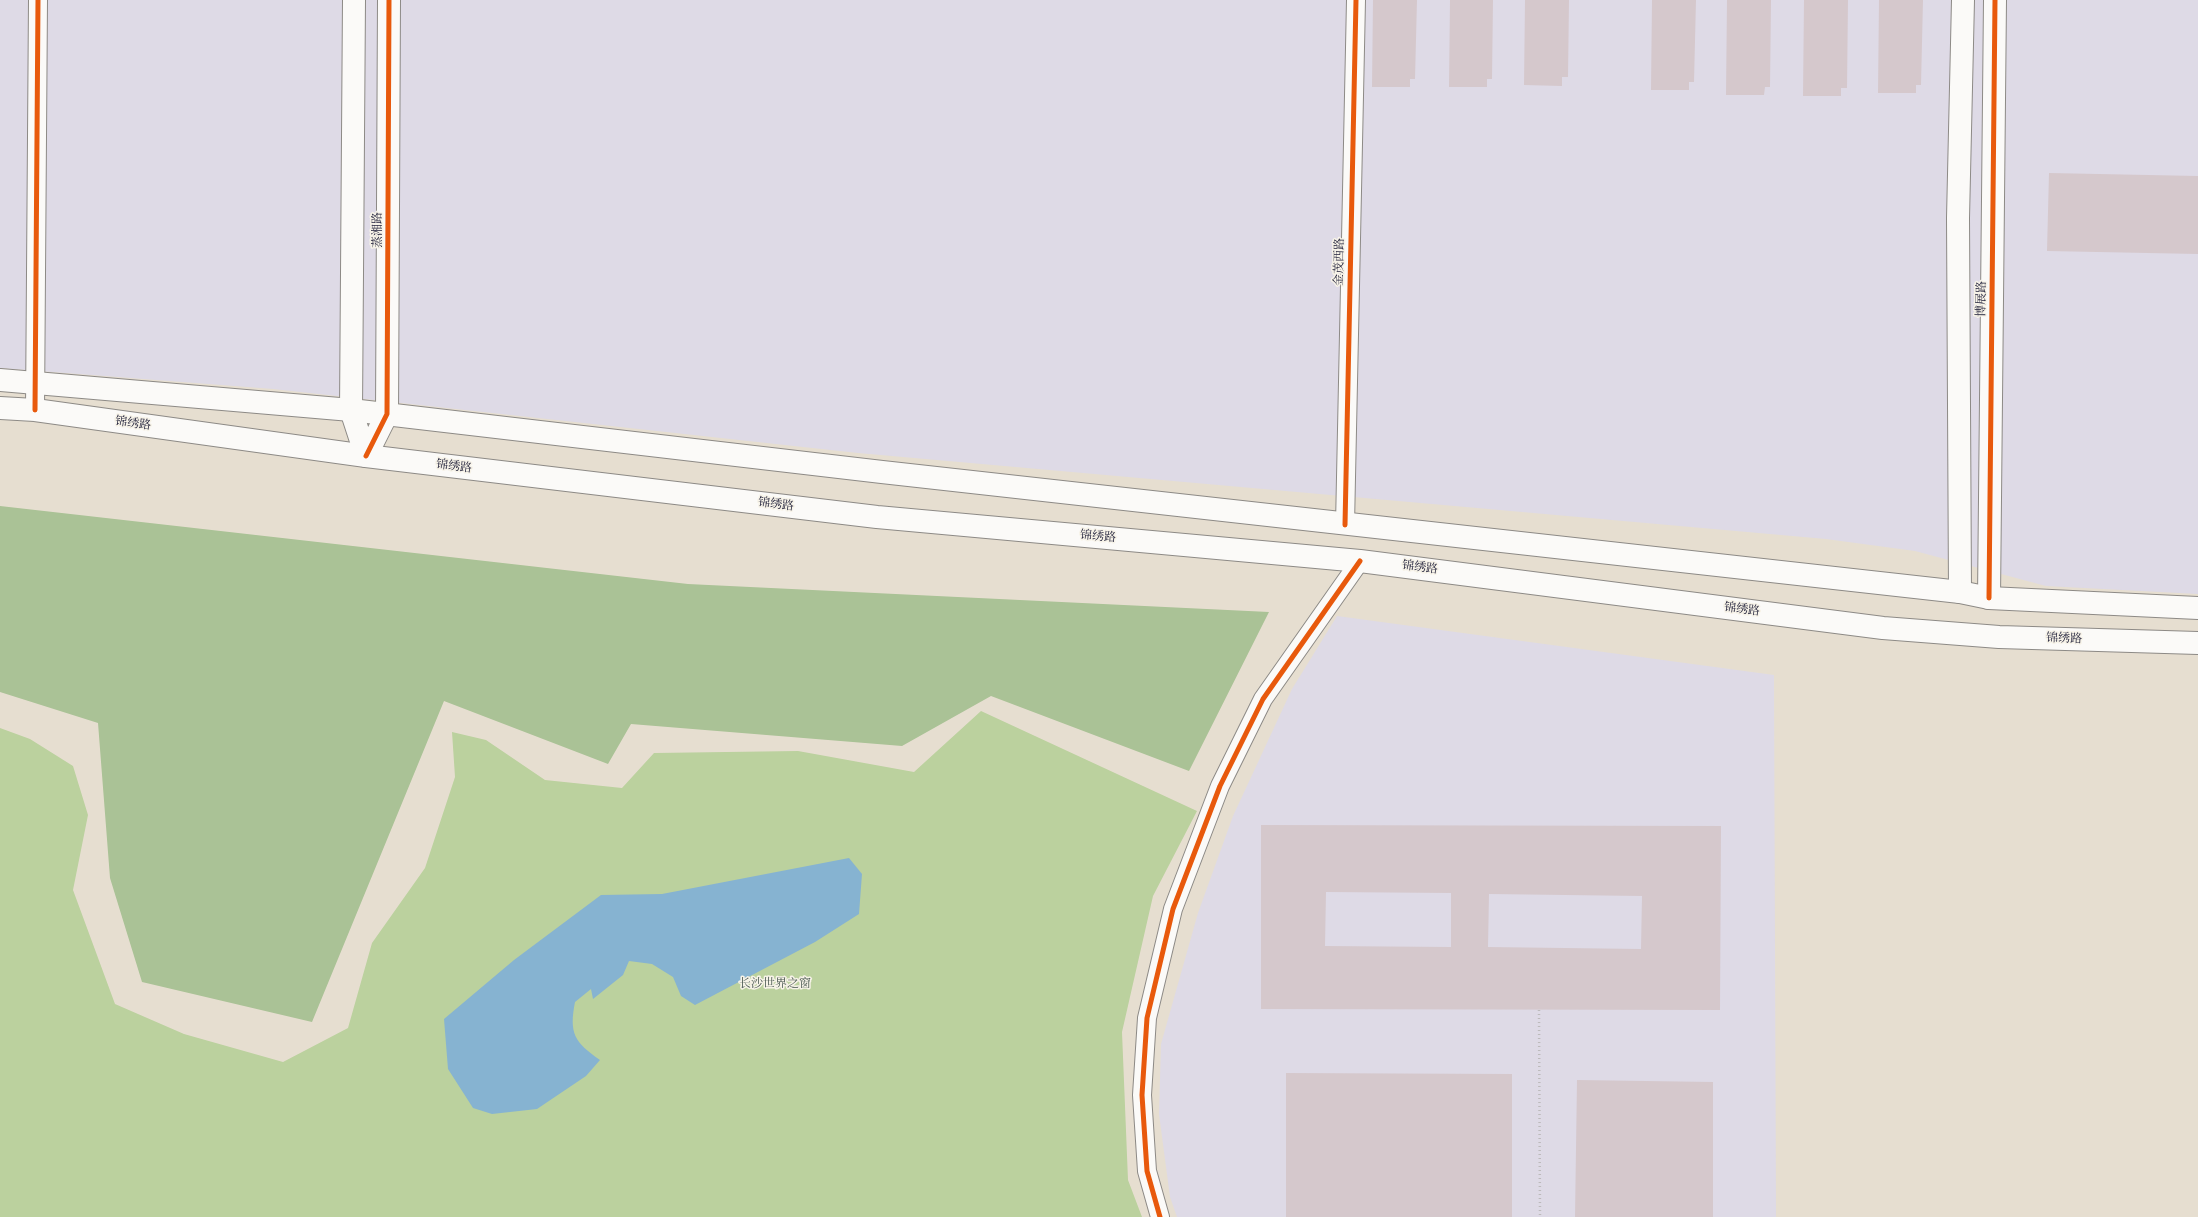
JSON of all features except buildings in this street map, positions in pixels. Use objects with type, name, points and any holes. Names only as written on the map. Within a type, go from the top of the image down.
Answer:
[{"type":"main road","points":[[354,0],[351,410],[366,456]]},
{"type":"main road","name":"蒸湘路","points":[[366,456],[387,414],[389,0]]},
{"type":"main road","name":"博展路","points":[[1960,592],[1958,218],[1963,0]]},
{"type":"main road","name":"博展路","points":[[1989,598],[1995,0]]},
{"type":"main road","points":[[0,380],[351,410],[1345,525],[1960,592],[1989,598],[2198,608]]},
{"type":"main road","name":"锦绣路","points":[[0,408],[35,410],[366,456],[877,517],[1360,561],[1883,628],[1999,637],[2198,643]]},
{"type":"street","points":[[35,410],[38,0]]},
{"type":"street","name":"金茂西路","points":[[1345,525],[1356,0]]},
{"type":"street","points":[[1160,1217],[1147,1171],[1142,1095],[1147,1018],[1173,909],[1220,786],[1263,699],[1360,561]]},
{"type":"path","points":[[1539,1010],[1540,1217]]},
{"type":"shaded area","points":[[0,0],[2198,0],[2198,594],[2046,586],[1915,551],[1826,539],[858,453],[273,389],[0,368]]},
{"type":"shaded area","points":[[1337,616],[1774,675],[1776,1217],[1177,1217],[1170,1197],[1159,1114],[1161,1044],[1198,913],[1233,816],[1292,689]]},
{"type":"green space","points":[[0,506],[688,584],[1269,612],[1189,771],[991,696],[902,746],[631,724],[608,764],[444,701],[312,1022],[142,982],[110,878],[98,723],[0,692]]},
{"type":"green space","name":"长沙世界之窗","points":[[981,711],[1197,811],[1153,896],[1122,1032],[1128,1180],[1142,1217],[0,1217],[0,728],[30,739],[73,766],[88,815],[73,890],[115,1004],[184,1034],[283,1062],[348,1028],[372,943],[425,868],[455,777],[452,732],[486,740],[545,780],[622,788],[654,753],[798,751],[914,772]]},
{"type":"water","points":[[849,858],[862,874],[859,914],[815,942],[695,1005],[681,996],[673,977],[652,964],[629,961],[623,975],[593,999],[591,989],[575,1002],[573,1029],[579,1042],[584,1048],[600,1060],[586,1076],[537,1109],[492,1114],[473,1108],[448,1069],[444,1019],[514,960],[601,895],[662,894]]},
{"type":"cycle path","points":[[35,410],[38,0]]},
{"type":"cycle path","points":[[366,456],[387,414],[389,0]]},
{"type":"cycle path","points":[[1345,525],[1356,0]]},
{"type":"cycle path","points":[[1989,598],[1995,0]]},
{"type":"cycle path","points":[[1160,1217],[1147,1171],[1142,1095],[1147,1018],[1173,909],[1220,786],[1263,699],[1360,561]]}]
